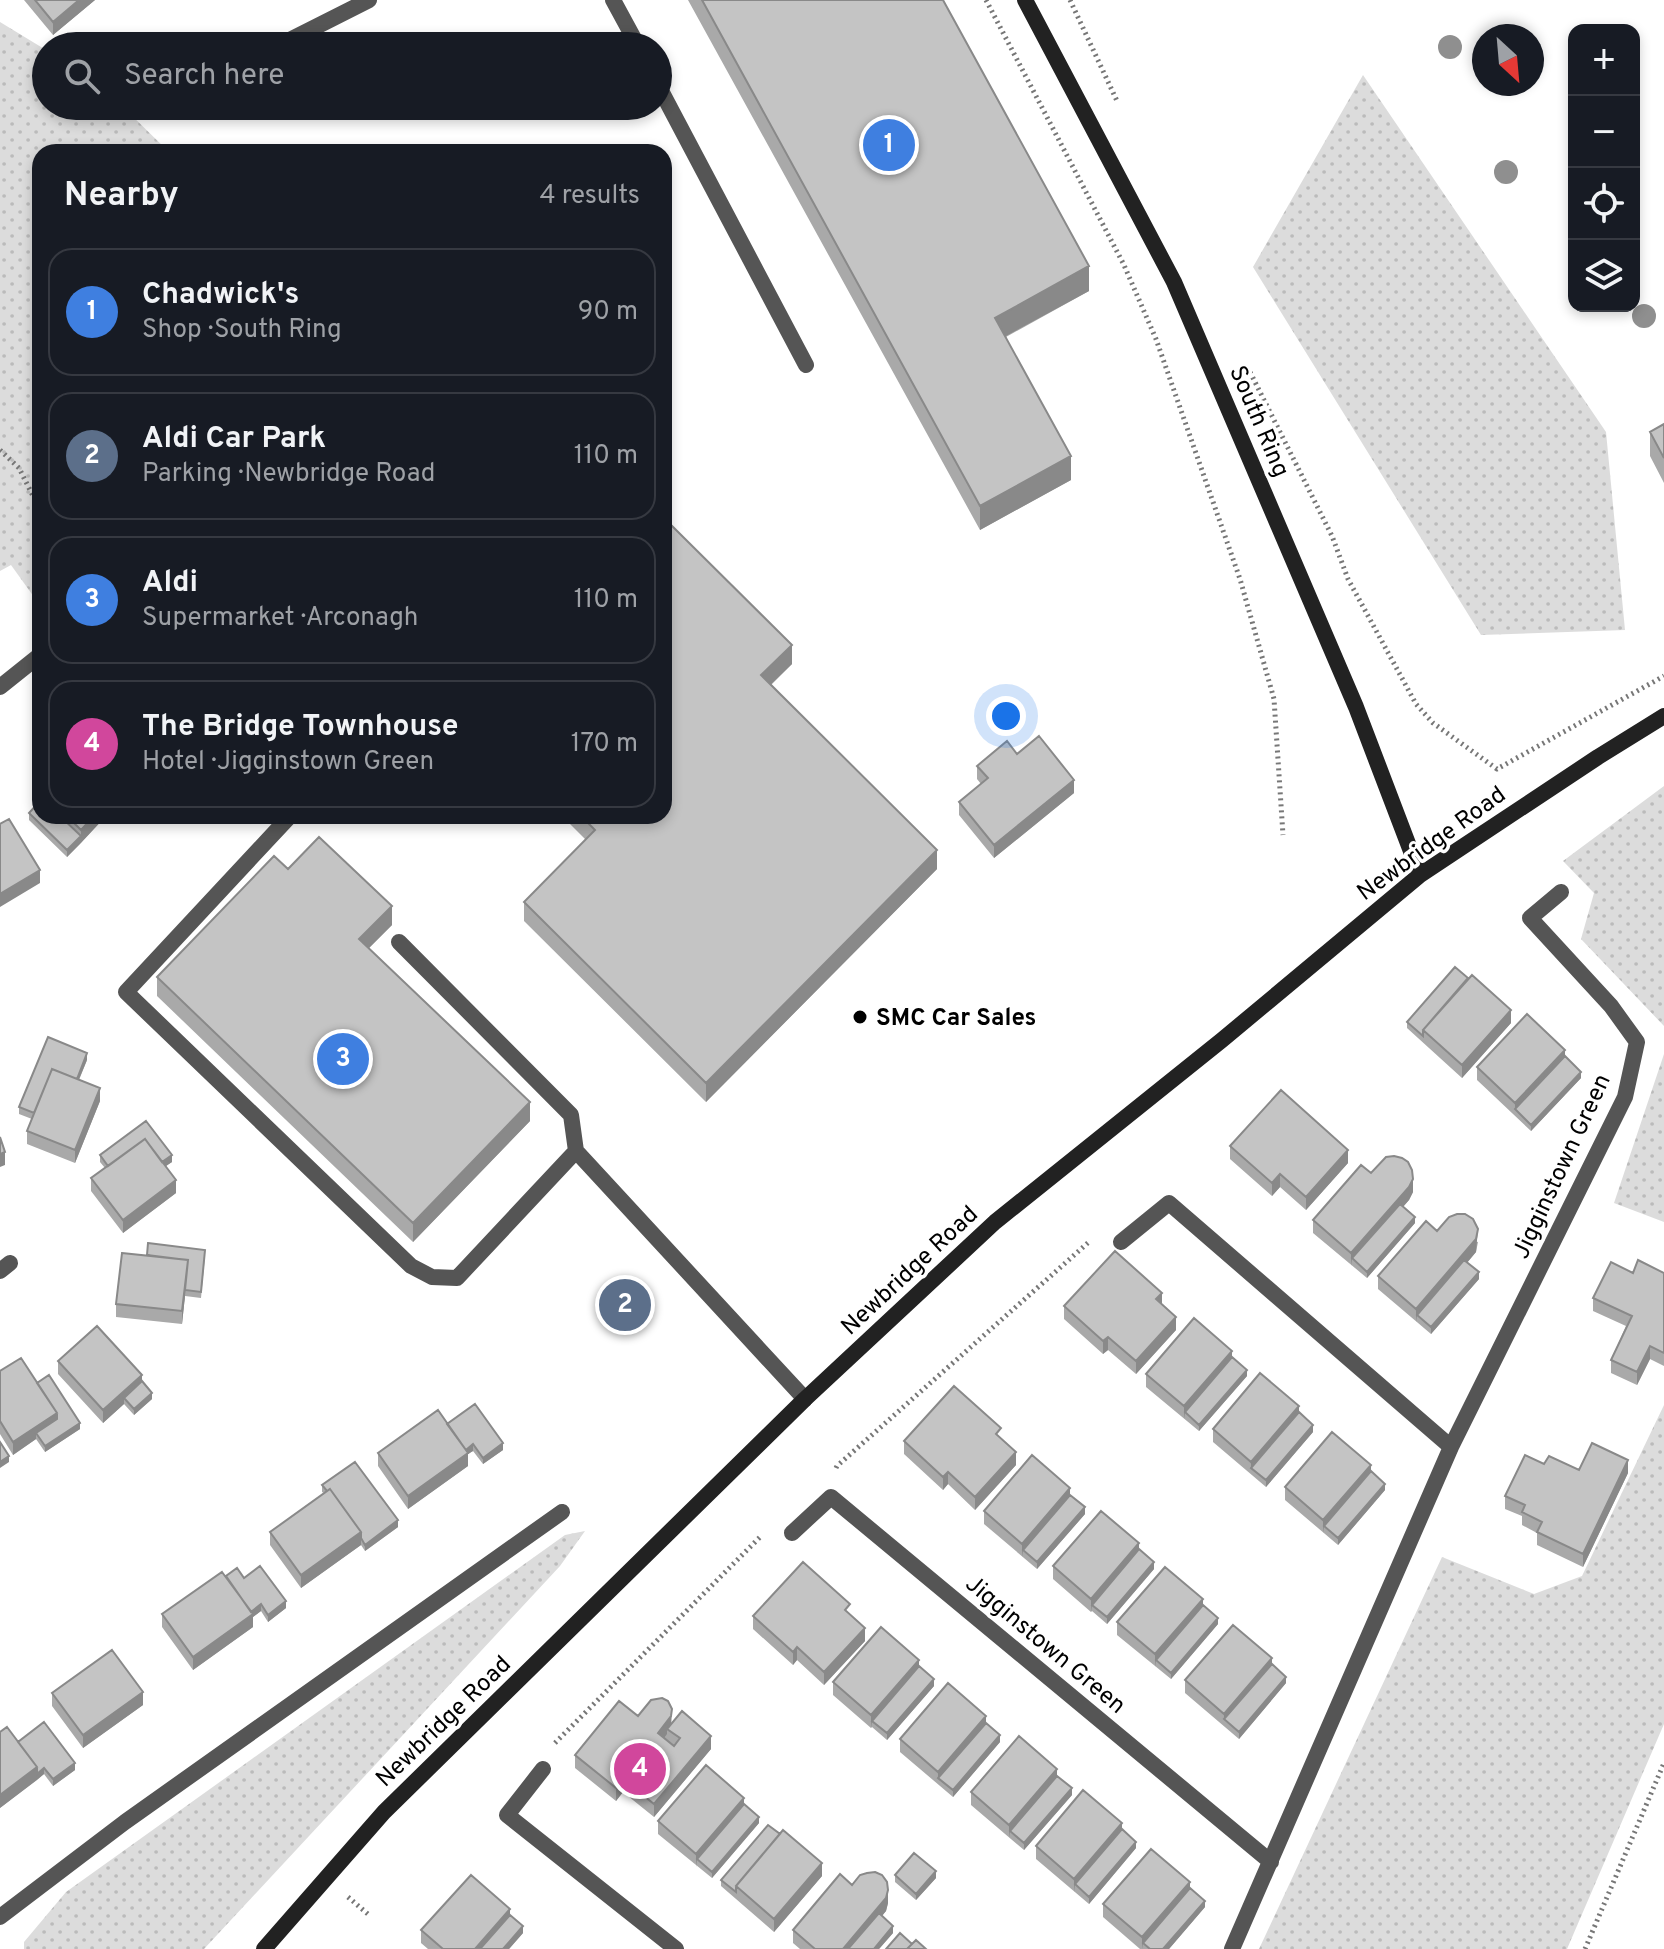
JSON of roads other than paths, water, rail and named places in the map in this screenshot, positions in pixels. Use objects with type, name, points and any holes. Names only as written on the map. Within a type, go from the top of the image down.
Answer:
[{"type":"main road","name":"South Ring","points":[[1025,0],[1174,282],[1356,707],[1420,875]]},
{"type":"main road","name":"Newbridge Road","points":[[264,1949],[384,1812],[805,1399],[995,1222],[1222,1040],[1420,875],[1664,716]]},
{"type":"street","points":[[306,32],[369,0]]},
{"type":"street","points":[[613,0],[630,32]]},
{"type":"street","points":[[672,111],[806,365]]},
{"type":"street","points":[[0,687],[32,661]]},
{"type":"street","points":[[283,824],[126,992],[411,1266],[432,1277],[457,1278],[576,1151]]},
{"type":"street","name":"Jigginstown Green","points":[[1232,1949],[1451,1447],[1625,1097],[1637,1042],[1611,1006],[1530,918],[1561,892]]},
{"type":"street","points":[[399,942],[571,1115],[576,1151],[805,1399]]},
{"type":"street","points":[[1121,1242],[1169,1203],[1451,1447]]},
{"type":"street","name":"Jigginstown Green","points":[[792,1533],[831,1497],[1271,1862]]},
{"type":"street","points":[[0,1917],[116,1828],[562,1512]]},
{"type":"street","points":[[543,1769],[507,1815],[676,1949]]},
{"type":"place","name":"Chadwick's","points":[[889,145]]},
{"type":"place","name":"SMC Car Sales","points":[[860,1017]]},
{"type":"place","name":"Aldi","points":[[343,1059]]},
{"type":"place","name":"Aldi Car Park","points":[[625,1305]]},
{"type":"place","name":"The Bridge Townhouse","points":[[640,1769]]}]
